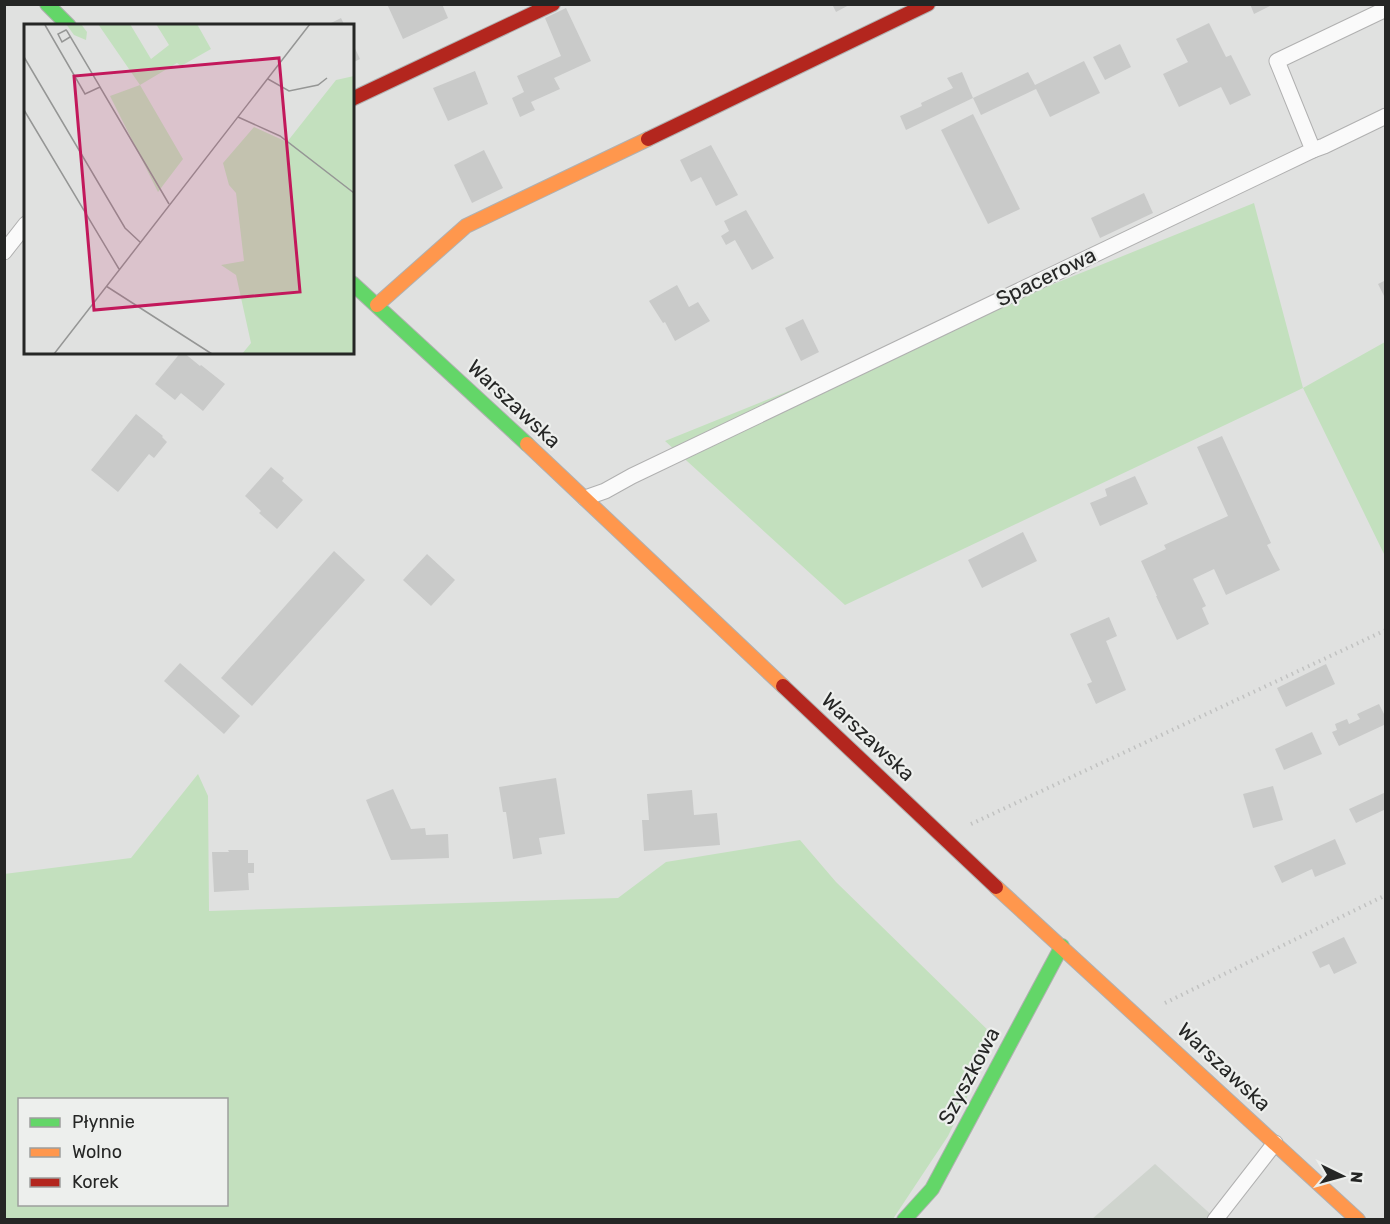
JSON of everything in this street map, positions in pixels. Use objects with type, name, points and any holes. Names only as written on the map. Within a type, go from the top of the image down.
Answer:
[{"type":"main road","points":[[47,4],[67,24]]},
{"type":"main road","points":[[354,98],[553,4]]},
{"type":"main road","points":[[377,305],[466,226],[928,4]]},
{"type":"main road","name":"Warszawska","points":[[354,285],[585,498],[943,838],[1358,1220]]},
{"type":"main road","name":"Szyszkowa","points":[[904,1220],[932,1190],[1062,946]]},
{"type":"lane","points":[[1313,150],[1277,61],[1386,9]]},
{"type":"lane","name":"Spacerowa","points":[[585,498],[605,491],[1386,116]]},
{"type":"lane","points":[[4,252],[24,227]]},
{"type":"lane","points":[[1215,1220],[1275,1143]]},
{"type":"path","points":[[943,838],[1386,630]]},
{"type":"path","points":[[1156,1007],[1386,895]]},
{"type":"shaded area","points":[[1155,1164],[1216,1219],[1091,1220]]},
{"type":"green space","points":[[1254,203],[1303,388],[845,605],[665,441]]},
{"type":"green space","points":[[1385,342],[1385,556],[1303,388]]},
{"type":"green space","points":[[198,774],[208,796],[209,911],[618,898],[666,862],[800,840],[836,882],[996,1038],[948,1136],[893,1219],[5,1219],[4,874],[131,858]]},
{"type":"building","points":[[387,4],[442,4],[448,18],[403,39]]},
{"type":"building","points":[[832,4],[851,4],[836,12]]},
{"type":"building","points":[[1250,4],[1274,4],[1254,14]]},
{"type":"building","points":[[566,8],[591,61],[554,78],[560,89],[531,102],[535,110],[520,117],[512,98],[524,92],[517,76],[561,56],[545,18]]},
{"type":"building","points":[[341,18],[344,24],[329,24]]},
{"type":"building","points":[[1209,23],[1226,57],[1231,55],[1251,95],[1230,105],[1221,87],[1179,107],[1163,74],[1188,62],[1176,39]]},
{"type":"building","points":[[1120,44],[1131,67],[1105,80],[1093,57]]},
{"type":"building","points":[[354,46],[360,59],[354,62]]},
{"type":"building","points":[[1084,61],[1100,93],[1050,117],[1036,89],[981,115],[973,98],[1028,72],[1035,85]]},
{"type":"building","points":[[475,71],[488,104],[448,121],[433,88]]},
{"type":"building","points":[[962,72],[973,98],[906,130],[900,116],[953,88],[947,78]]},
{"type":"building","points":[[973,114],[1020,209],[988,224],[941,130]]},
{"type":"building","points":[[711,145],[738,195],[716,206],[701,177],[691,182],[680,160]]},
{"type":"building","points":[[484,150],[503,188],[472,203],[454,165]]},
{"type":"building","points":[[1144,193],[1153,213],[1100,238],[1091,218]]},
{"type":"building","points":[[746,210],[774,258],[752,270],[735,240],[726,245],[721,236],[729,231],[724,221]]},
{"type":"building","points":[[1386,280],[1386,300],[1378,284]]},
{"type":"building","points":[[677,285],[689,307],[698,302],[710,321],[675,341],[665,322],[663,323],[649,301]]},
{"type":"building","points":[[803,319],[819,352],[801,361],[785,328]]},
{"type":"building","points":[[179,354],[185,354],[225,384],[203,411],[181,393],[175,400],[155,384]]},
{"type":"building","points":[[136,414],[167,442],[154,458],[149,454],[118,492],[91,470]]},
{"type":"building","points":[[1222,436],[1271,543],[1267,545],[1280,570],[1226,595],[1214,569],[1193,579],[1206,606],[1202,608],[1209,624],[1177,640],[1141,561],[1166,549],[1164,545],[1228,516],[1197,447]]},
{"type":"building","points":[[271,467],[284,478],[282,481],[303,500],[277,529],[245,496]]},
{"type":"building","points":[[1135,476],[1148,504],[1100,526],[1090,503],[1107,496],[1105,489]]},
{"type":"building","points":[[1023,532],[1037,561],[982,588],[968,560]]},
{"type":"building","points":[[334,551],[365,580],[252,706],[221,678]]},
{"type":"building","points":[[427,554],[455,580],[431,606],[403,580]]},
{"type":"building","points":[[1109,617],[1117,636],[1106,641],[1126,690],[1096,704],[1087,684],[1092,682],[1070,634]]},
{"type":"building","points":[[180,663],[240,716],[224,734],[164,681]]},
{"type":"building","points":[[1326,664],[1335,684],[1286,707],[1277,688]]},
{"type":"building","points":[[1379,704],[1386,718],[1386,724],[1339,746],[1332,732],[1337,730],[1335,724],[1347,719],[1349,724],[1360,719],[1357,714]]},
{"type":"building","points":[[1312,732],[1322,754],[1284,770],[1275,749]]},
{"type":"building","points":[[556,778],[565,834],[539,838],[542,854],[513,859],[506,812],[503,812],[499,787]]},
{"type":"building","points":[[1273,786],[1283,820],[1253,828],[1243,794]]},
{"type":"building","points":[[393,789],[411,829],[425,828],[426,835],[448,834],[449,858],[391,860],[366,800]]},
{"type":"building","points":[[692,790],[694,815],[717,813],[720,845],[644,851],[642,820],[649,820],[647,794]]},
{"type":"building","points":[[1386,792],[1386,809],[1356,823],[1349,809]]},
{"type":"building","points":[[1335,839],[1346,864],[1315,877],[1312,869],[1282,883],[1274,866]]},
{"type":"building","points":[[228,850],[248,850],[248,863],[254,863],[254,873],[248,873],[249,890],[214,892],[212,852],[229,852]]},
{"type":"building","points":[[1344,937],[1357,963],[1334,974],[1329,964],[1320,968],[1312,952]]},
{"type":"traffic: fast","points":[[47,4],[67,24]]},
{"type":"traffic: fast","points":[[354,285],[527,444]]},
{"type":"traffic: fast","points":[[904,1220],[932,1189],[1062,946]]},
{"type":"traffic: slow","points":[[377,305],[466,226],[648,139]]},
{"type":"traffic: slow","points":[[527,444],[783,686]]},
{"type":"traffic: slow","points":[[996,887],[1358,1220]]},
{"type":"traffic: jam","points":[[354,98],[553,4]]},
{"type":"traffic: jam","points":[[648,139],[928,4]]},
{"type":"traffic: jam","points":[[783,686],[996,887]]}]
